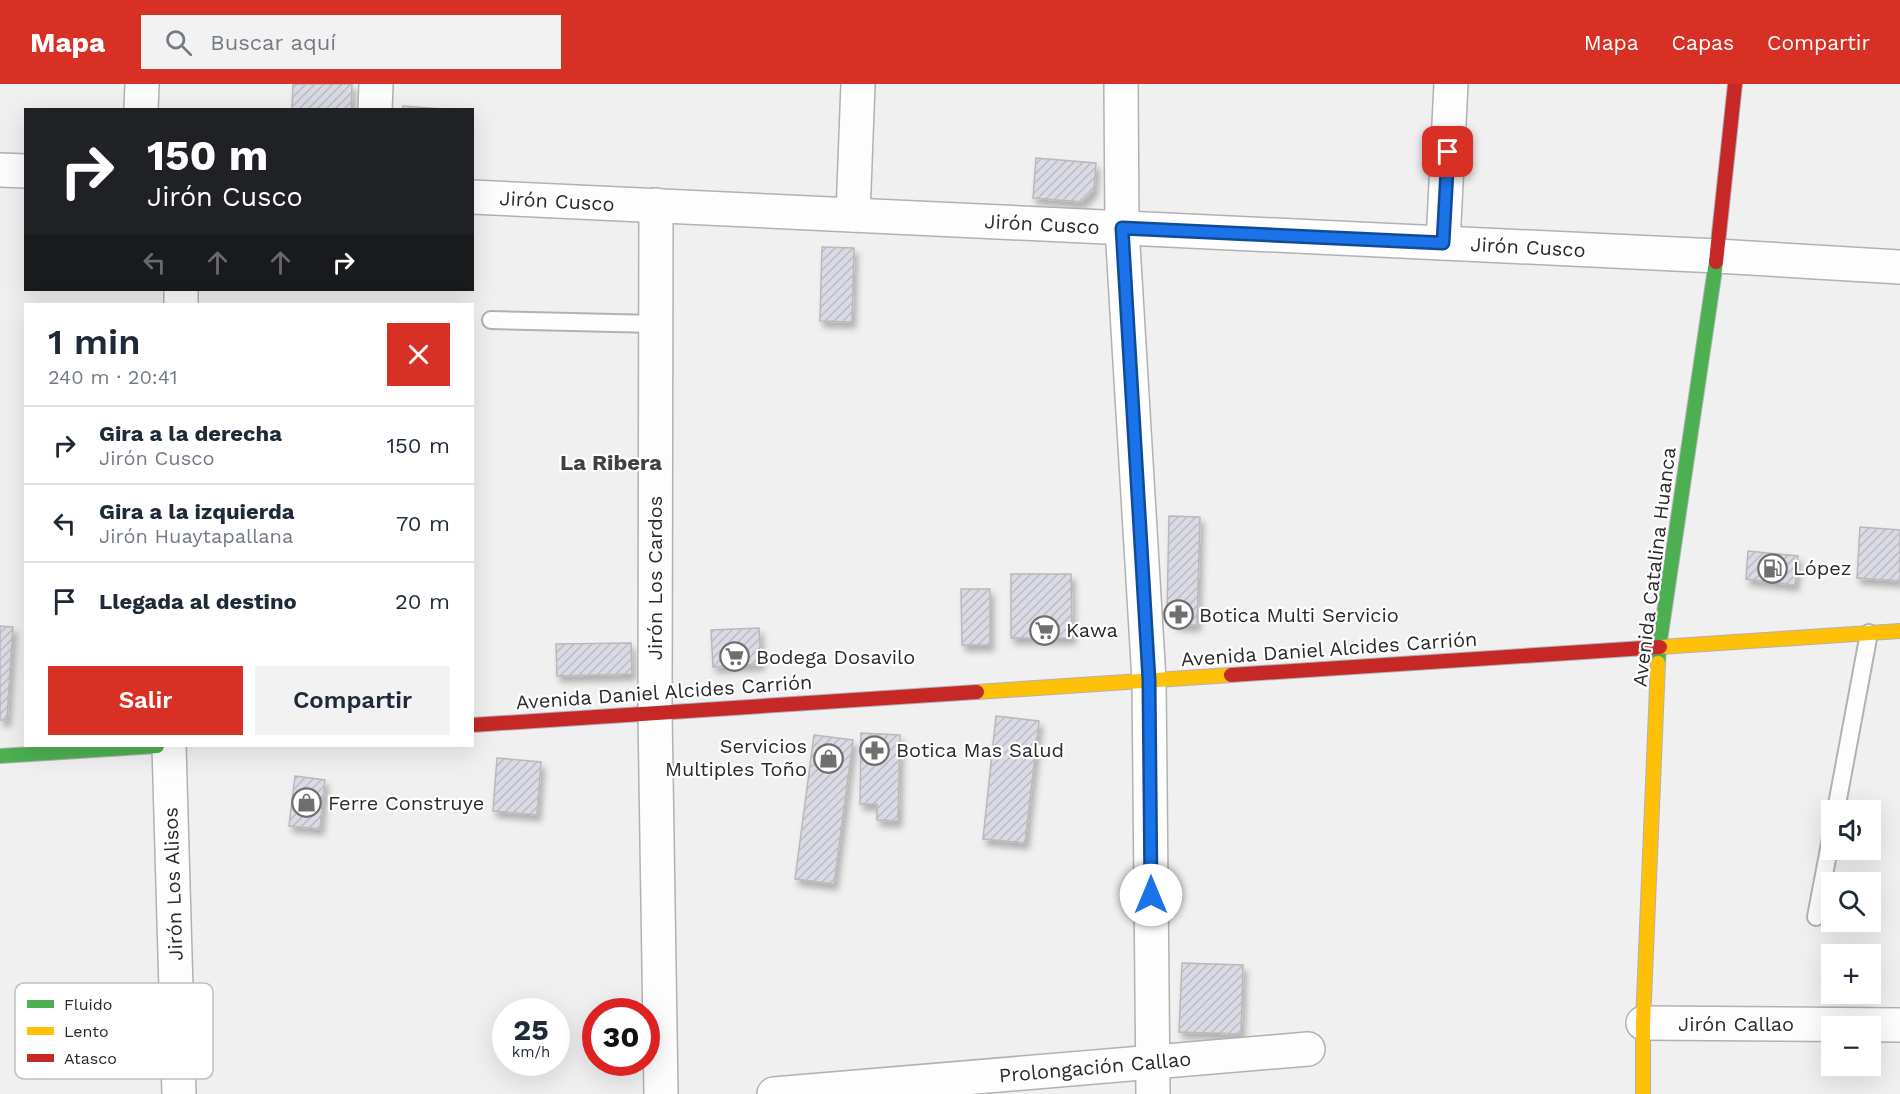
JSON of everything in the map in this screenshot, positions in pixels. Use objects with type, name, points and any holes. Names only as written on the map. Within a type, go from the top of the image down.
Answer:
[{"type":"main road","name":"Avenida Catalina Huanca","points":[[1643,1094],[1643,1023],[1659,647],[1717,256],[1735,84]]},
{"type":"main road","name":"Avenida Daniel Alcides Carrión","points":[[474,724],[1900,631]]},
{"type":"main road","points":[[0,756],[141,747]]},
{"type":"street","points":[[141,108],[142,84]]},
{"type":"street","points":[[375,108],[376,84]]},
{"type":"street","points":[[853,215],[858,84]]},
{"type":"street","points":[[1122,84],[1122,228],[1149,680],[1153,1094]]},
{"type":"street","points":[[1443,243],[1451,84]]},
{"type":"street","points":[[0,170],[24,171]]},
{"type":"street","name":"Jirón Cusco","points":[[474,197],[1717,256],[1900,267]]},
{"type":"street","name":"Jirón Los Cardos","points":[[656,206],[655,712],[661,1094]]},
{"type":"street","name":"Jirón Los Alisos","points":[[169,747],[176,983]]},
{"type":"street","name":"Jirón Callao","points":[[1643,1023],[1900,1025]]},
{"type":"street","name":"Prolongación Callao","points":[[774,1094],[1308,1049]]},
{"type":"street","name":"Jirón Los Alisos","points":[[179,1079],[179,1094]]},
{"type":"lane","points":[[491,320],[656,324]]},
{"type":"lane","points":[[1838,800],[1869,633]]},
{"type":"lane","points":[[1816,917],[1827,860]]},
{"type":"building","points":[[293,84],[352,84],[351,108],[292,108]]},
{"type":"building","points":[[403,106],[428,108],[403,108]]},
{"type":"building","points":[[1036,158],[1096,163],[1094,190],[1082,202],[1033,198]]},
{"type":"building","points":[[822,247],[854,248],[852,322],[820,321]]},
{"type":"building","points":[[1169,516],[1200,517],[1197,625],[1180,625],[1172,622],[1167,613]]},
{"type":"building","points":[[1860,527],[1900,530],[1900,581],[1857,578]]},
{"type":"building","name":"López","points":[[1748,551],[1798,556],[1795,585],[1746,579]]},
{"type":"building","points":[[1011,574],[1071,574],[1072,638],[1011,638]]},
{"type":"building","points":[[961,589],[990,589],[990,645],[962,645]]},
{"type":"building","points":[[0,626],[13,627],[7,720],[0,720]]},
{"type":"building","points":[[759,628],[761,664],[713,667],[711,630]]},
{"type":"building","points":[[631,643],[632,674],[557,676],[556,644]]},
{"type":"building","points":[[996,716],[1039,721],[1025,843],[983,839]]},
{"type":"building","points":[[861,733],[900,735],[898,821],[877,820],[877,804],[860,804]]},
{"type":"building","points":[[814,735],[853,740],[834,884],[795,879]]},
{"type":"building","points":[[497,758],[541,762],[537,815],[493,811]]},
{"type":"building","name":"Ferre Construye","points":[[295,776],[325,780],[320,829],[289,826]]},
{"type":"building","points":[[1182,963],[1243,965],[1241,1034],[1179,1032]]},
{"type":"traffic: fast","points":[[1658,663],[1716,262]]},
{"type":"traffic: fast","points":[[0,756],[141,747]]},
{"type":"traffic: slow","points":[[1660,647],[1900,631]]},
{"type":"traffic: slow","points":[[1643,1094],[1643,1023],[1658,663]]},
{"type":"traffic: slow","points":[[977,692],[1231,675]]},
{"type":"traffic: jam","points":[[1716,262],[1735,84]]},
{"type":"traffic: jam","points":[[1231,675],[1660,647]]},
{"type":"traffic: jam","points":[[474,725],[977,692]]},
{"type":"place","name":"López","points":[[1772,568]]},
{"type":"place","name":"Botica Multi Servicio","points":[[1178,615]]},
{"type":"place","name":"Kawa","points":[[1045,630]]},
{"type":"place","name":"Bodega Dosavilo","points":[[735,657]]},
{"type":"place","name":"Botica Mas Salud","points":[[875,750]]},
{"type":"place","name":"Servicios Multiples Toño","points":[[828,758]]},
{"type":"place","name":"Ferre Construye","points":[[307,803]]},
{"type":"district","name":"La Ribera","points":[[611,462]]},
{"type":"route","points":[[1151,895],[1149,680],[1122,228],[1443,243],[1448,152]]}]
